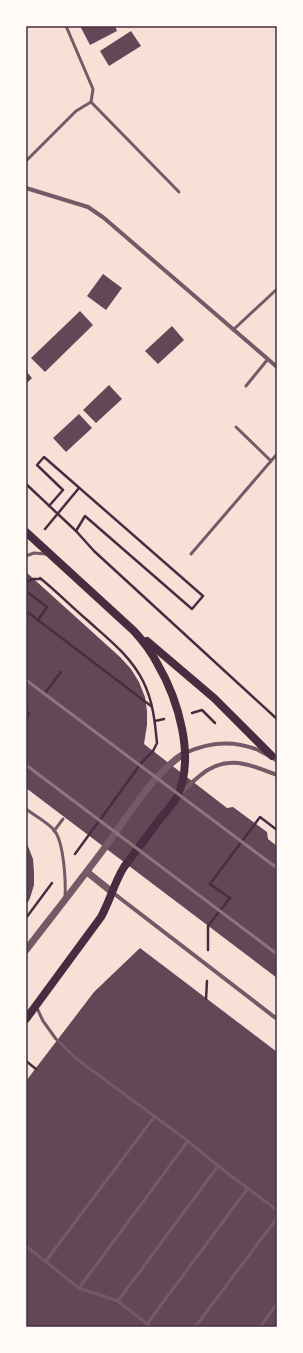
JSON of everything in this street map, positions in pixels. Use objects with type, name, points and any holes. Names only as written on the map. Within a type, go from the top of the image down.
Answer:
[{"type":"main road","points":[[26,532],[134,630],[214,698],[275,759]]},
{"type":"main road","points":[[26,1019],[101,917],[108,905],[117,879],[124,867],[176,797],[184,774],[185,753],[178,716],[168,685],[157,662],[147,646],[134,630]]},
{"type":"street","points":[[26,188],[88,207],[104,218],[277,367]]},
{"type":"street","points":[[26,950],[154,781],[176,759],[196,748],[217,743],[235,743],[254,749],[275,759]]},
{"type":"street","points":[[176,797],[198,776],[208,769],[222,764],[245,764],[277,775]]},
{"type":"street","points":[[86,872],[277,1019]]},
{"type":"lane","points":[[66,26],[93,89],[92,102],[179,192]]},
{"type":"lane","points":[[26,161],[76,111],[92,102]]},
{"type":"lane","points":[[234,330],[277,288]]},
{"type":"lane","points":[[246,386],[268,359]]},
{"type":"lane","points":[[236,427],[271,461]]},
{"type":"lane","points":[[191,554],[277,454]]},
{"type":"lane","points":[[26,556],[39,553],[51,555]]},
{"type":"lane","points":[[26,810],[54,831],[59,841],[66,884],[65,900]]},
{"type":"lane","points":[[54,831],[63,819]]},
{"type":"lane","points":[[36,1006],[43,1021],[56,1040],[78,1060],[155,1116],[277,1210]]},
{"type":"lane","points":[[46,1261],[155,1116]]},
{"type":"lane","points":[[79,1288],[188,1142]]},
{"type":"lane","points":[[118,1301],[218,1166]]},
{"type":"lane","points":[[147,1324],[248,1188]]},
{"type":"lane","points":[[194,1327],[277,1218]]},
{"type":"lane","points":[[26,1246],[79,1288],[118,1301],[151,1327]]},
{"type":"lane","points":[[260,1327],[277,1304]]},
{"type":"path","points":[[49,506],[63,490],[37,465],[44,457],[203,596],[192,608],[85,516],[76,531]]},
{"type":"path","points":[[26,484],[76,531],[94,551],[277,719]]},
{"type":"path","points":[[40,534],[79,488]]},
{"type":"path","points":[[26,582],[34,579],[40,579],[122,651],[134,666],[143,682],[152,706],[157,743],[156,747],[142,762],[80,848],[26,918]]},
{"type":"path","points":[[26,591],[47,607],[38,620]]},
{"type":"path","points":[[26,611],[152,706]]},
{"type":"path","points":[[45,693],[61,672]]},
{"type":"path","points":[[26,711],[30,714],[26,718]]},
{"type":"path","points":[[208,926],[230,898],[210,884],[260,817],[277,830]]},
{"type":"path","points":[[26,1061],[36,1069]]},
{"type":"building","points":[[80,26],[115,26],[117,31],[90,45]]},
{"type":"building","points":[[131,31],[141,46],[109,66],[100,51]]},
{"type":"building","points":[[103,274],[122,288],[106,310],[87,296]]},
{"type":"building","points":[[80,311],[93,325],[45,372],[31,358]]},
{"type":"building","points":[[172,326],[184,340],[158,364],[145,351]]},
{"type":"building","points":[[26,371],[32,378],[26,384]]},
{"type":"building","points":[[109,385],[122,399],[96,423],[83,410]]},
{"type":"building","points":[[79,414],[92,428],[66,452],[53,438]]},
{"type":"building","points":[[26,572],[120,657],[131,669],[139,682],[145,697],[147,725],[144,744],[227,808],[233,807],[267,832],[268,839],[277,846],[277,978],[26,788]]},
{"type":"building","points":[[26,841],[33,859],[34,885],[26,906]]},
{"type":"building","points":[[140,948],[277,1052],[277,1327],[26,1327],[26,1081],[94,992]]},
{"type":"railway","points":[[26,680],[277,868]]},
{"type":"railway","points":[[26,765],[277,954]]}]
